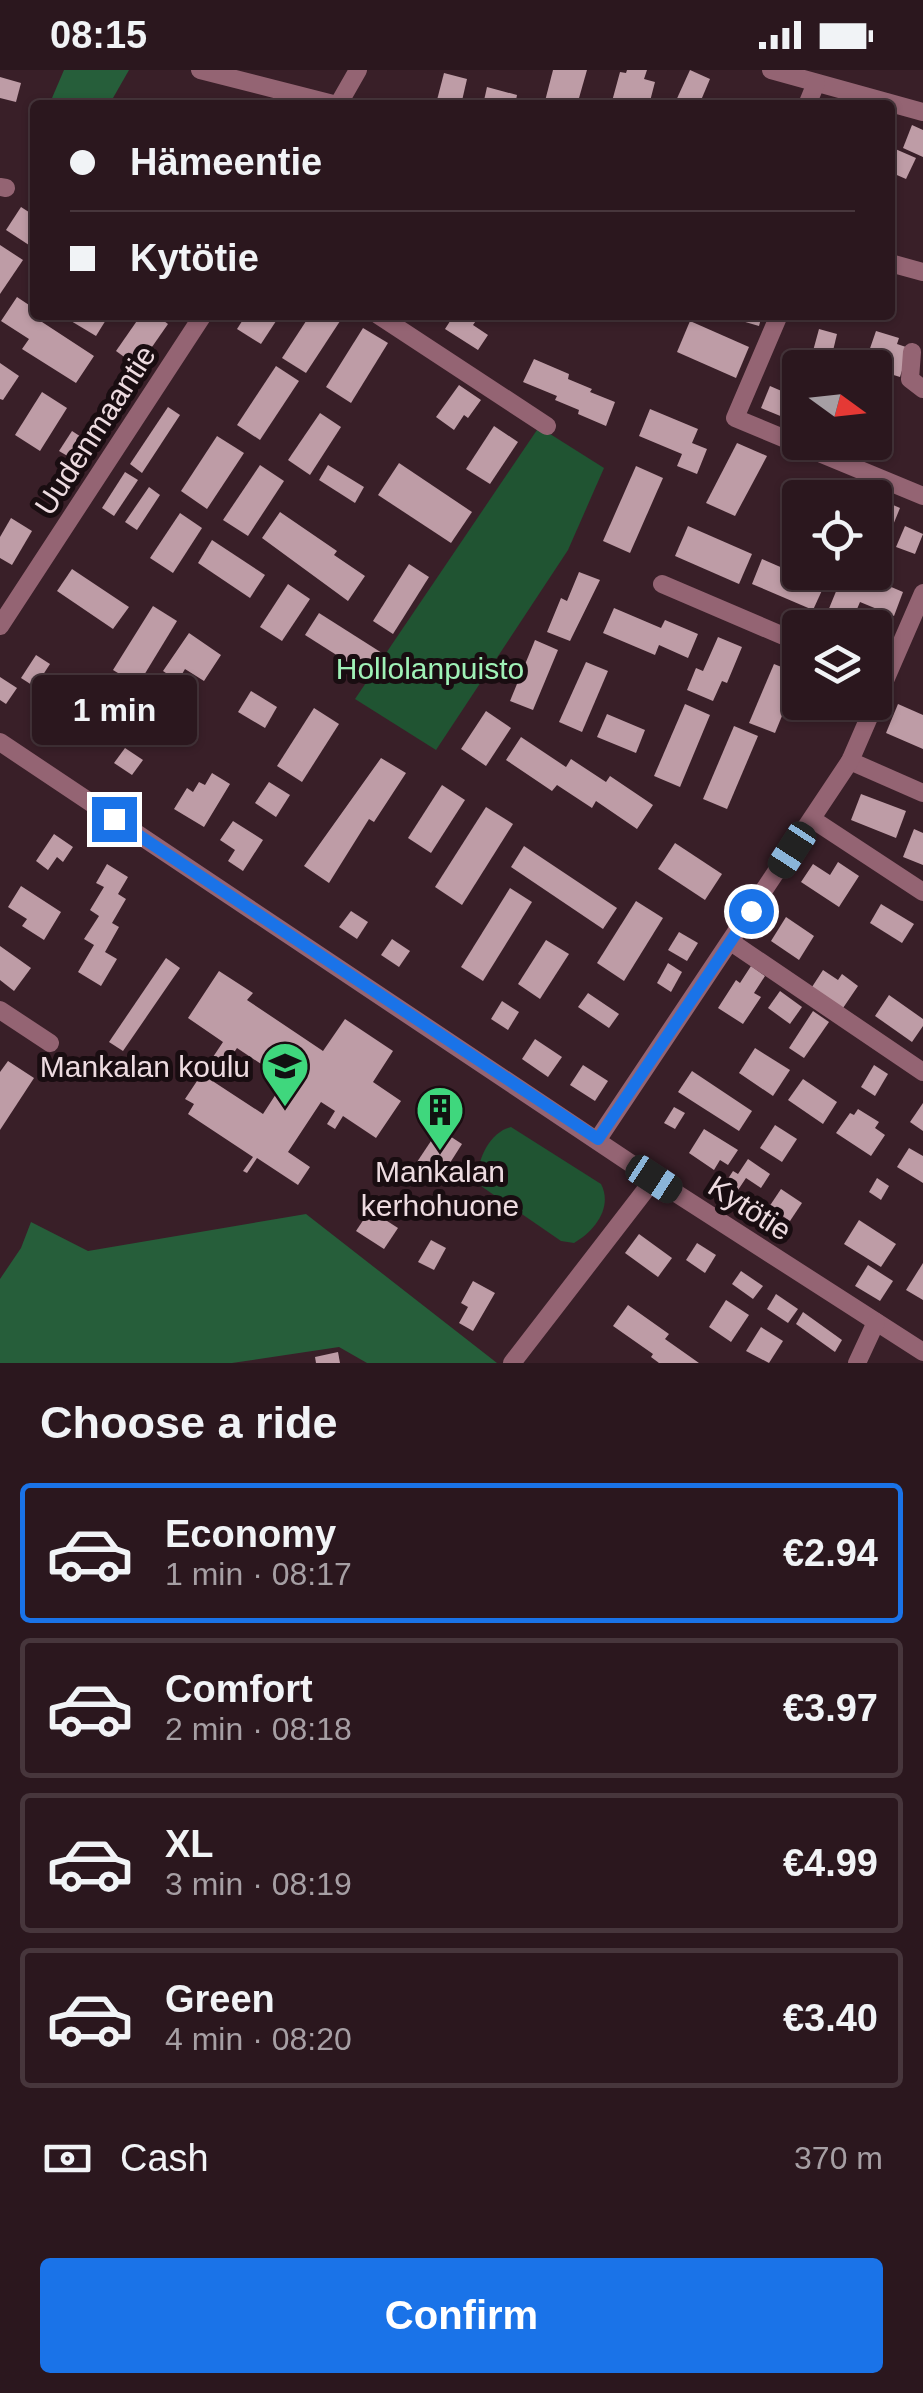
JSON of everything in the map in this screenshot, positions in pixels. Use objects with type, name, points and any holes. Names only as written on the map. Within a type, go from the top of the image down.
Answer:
[{"type":"street","points":[[200,70],[317,100]]},
{"type":"street","points":[[340,100],[358,70]]},
{"type":"street","points":[[771,70],[879,100]]},
{"type":"street","points":[[809,100],[816,83]]},
{"type":"street","points":[[895,104],[923,112]]},
{"type":"street","points":[[895,264],[923,272]]},
{"type":"street","name":"Uudenmaantie","points":[[0,626],[201,320]]},
{"type":"street","points":[[386,320],[548,426]]},
{"type":"street","points":[[776,320],[735,418],[923,496]]},
{"type":"street","points":[[912,352],[910,379],[923,389]]},
{"type":"street","points":[[662,584],[782,635]]},
{"type":"street","points":[[892,654],[923,593]]},
{"type":"street","points":[[598,1139],[850,761],[865,720]]},
{"type":"street","name":"Kytötie","points":[[0,742],[654,1179],[923,1352]]},
{"type":"street","points":[[850,761],[923,793]]},
{"type":"street","points":[[812,819],[923,892]]},
{"type":"street","points":[[731,942],[923,1072]]},
{"type":"street","points":[[0,1010],[50,1043]]},
{"type":"street","points":[[512,1363],[654,1179]]},
{"type":"street","points":[[856,1363],[876,1322]]},
{"type":"green space","points":[[64,70],[129,70],[112,100],[51,100]]},
{"type":"green space","name":"Hollolanpuisto","points":[[539,427],[604,468],[568,550],[436,750],[355,699]]},
{"type":"green space","points":[[511,1127],[601,1184],[605,1201],[600,1218],[574,1243],[561,1241],[478,1184],[485,1150],[496,1135]]},
{"type":"green space","points":[[306,1214],[497,1363],[367,1363],[339,1347],[232,1363],[0,1363],[0,1279],[21,1248],[31,1222],[88,1251]]},
{"type":"building","points":[[553,70],[587,70],[578,100],[545,100]]},
{"type":"building","points":[[647,70],[644,79],[655,82],[650,100],[612,100],[620,72]]},
{"type":"building","points":[[690,70],[710,79],[701,100],[676,100]]},
{"type":"building","points":[[444,73],[467,79],[462,100],[437,100]]},
{"type":"building","points":[[0,77],[21,83],[16,102],[0,98]]},
{"type":"building","points":[[487,87],[517,95],[516,100],[484,100]]},
{"type":"building","points":[[912,125],[923,130],[923,157],[903,148]]},
{"type":"building","points":[[895,149],[916,158],[906,179],[895,174]]},
{"type":"building","points":[[21,207],[30,213],[30,246],[6,230]]},
{"type":"building","points":[[0,245],[23,260],[0,294]]},
{"type":"building","points":[[17,297],[30,306],[30,320],[43,320],[94,356],[76,383],[22,349],[29,339],[1,321]]},
{"type":"building","points":[[72,320],[106,320],[96,336]]},
{"type":"building","points":[[138,320],[163,320],[168,324],[138,367],[116,351]]},
{"type":"building","points":[[243,320],[277,320],[261,344],[237,329]]},
{"type":"building","points":[[307,320],[341,320],[306,373],[282,358]]},
{"type":"building","points":[[451,320],[476,320],[473,325],[488,335],[478,350],[445,329]]},
{"type":"building","points":[[738,320],[761,320],[759,326]]},
{"type":"building","points":[[690,321],[749,347],[736,378],[677,352]]},
{"type":"building","points":[[363,328],[388,343],[351,403],[326,387]]},
{"type":"building","points":[[819,329],[837,334],[833,350],[813,350]]},
{"type":"building","points":[[876,331],[899,338],[897,344],[909,348],[900,377],[892,374],[892,350],[869,350]]},
{"type":"building","points":[[534,359],[569,374],[568,379],[615,402],[606,426],[555,400],[557,396],[523,382]]},
{"type":"building","points":[[0,363],[19,376],[3,400],[0,399]]},
{"type":"building","points":[[276,366],[299,381],[260,440],[237,425]]},
{"type":"building","points":[[459,385],[481,400],[454,430],[436,417]]},
{"type":"building","points":[[770,386],[782,391],[782,417],[761,408]]},
{"type":"building","points":[[42,392],[67,408],[40,451],[15,435]]},
{"type":"building","points":[[168,407],[180,415],[142,473],[130,464]]},
{"type":"building","points":[[650,409],[698,429],[692,443],[707,449],[697,474],[677,466],[682,454],[639,436]]},
{"type":"building","points":[[320,413],[341,427],[310,475],[288,460]]},
{"type":"building","points":[[494,426],[518,442],[490,484],[466,469]]},
{"type":"building","points":[[72,431],[89,442],[76,461],[59,451]]},
{"type":"building","points":[[217,436],[244,453],[207,509],[181,491]]},
{"type":"building","points":[[737,443],[767,456],[735,516],[706,503]]},
{"type":"building","points":[[399,463],[472,512],[451,543],[378,495]]},
{"type":"building","points":[[260,465],[284,481],[248,536],[223,520]]},
{"type":"building","points":[[328,465],[364,487],[355,503],[319,480]]},
{"type":"building","points":[[636,466],[663,478],[630,553],[603,541]]},
{"type":"building","points":[[125,472],[138,480],[114,516],[102,508]]},
{"type":"building","points":[[149,487],[160,495],[137,530],[125,522]]},
{"type":"building","points":[[892,504],[900,508],[892,528]]},
{"type":"building","points":[[280,512],[337,551],[334,555],[365,576],[348,601],[262,538]]},
{"type":"building","points":[[180,513],[202,528],[173,573],[150,558]]},
{"type":"building","points":[[11,518],[32,531],[12,565],[0,558],[0,537]]},
{"type":"building","points":[[688,526],[752,554],[739,584],[675,556]]},
{"type":"building","points":[[905,526],[923,534],[915,554],[896,547]]},
{"type":"building","points":[[212,540],[265,575],[250,598],[198,563]]},
{"type":"building","points":[[762,559],[782,568],[782,590],[822,590],[813,610],[752,584]]},
{"type":"building","points":[[409,564],[429,577],[393,634],[373,621]]},
{"type":"building","points":[[72,569],[129,607],[113,629],[57,591]]},
{"type":"building","points":[[579,572],[600,580],[570,641],[547,632],[561,598],[567,601]]},
{"type":"building","points":[[288,584],[310,599],[282,641],[260,627]]},
{"type":"building","points":[[892,587],[903,592],[894,616],[892,610],[879,610],[860,602],[857,610],[828,610],[837,590]]},
{"type":"building","points":[[153,606],[177,621],[138,685],[113,670]]},
{"type":"building","points":[[614,608],[661,628],[665,620],[698,634],[688,658],[659,645],[655,655],[603,633]]},
{"type":"building","points":[[319,613],[382,653],[368,675],[305,635]]},
{"type":"building","points":[[189,633],[221,655],[204,681],[185,669],[178,681],[163,671]]},
{"type":"building","points":[[718,637],[742,647],[727,683],[722,681],[713,701],[687,690],[696,668],[703,671]]},
{"type":"building","points":[[535,640],[558,650],[533,710],[510,701]]},
{"type":"building","points":[[36,655],[50,664],[35,687],[21,678]]},
{"type":"building","points":[[586,662],[608,671],[582,732],[559,722]]},
{"type":"building","points":[[774,664],[782,667],[782,716],[775,733],[749,723]]},
{"type":"building","points":[[0,677],[17,688],[6,704],[0,700]]},
{"type":"building","points":[[78,684],[104,700],[86,727],[74,719],[58,744],[35,729],[53,701],[63,708]]},
{"type":"building","points":[[251,691],[277,707],[265,728],[238,712]]},
{"type":"building","points":[[685,704],[710,715],[680,787],[654,776]]},
{"type":"building","points":[[898,704],[923,715],[923,749],[886,733]]},
{"type":"building","points":[[314,708],[339,724],[302,782],[277,766]]},
{"type":"building","points":[[486,711],[511,728],[486,766],[461,749]]},
{"type":"building","points":[[607,714],[645,730],[636,753],[597,737]]},
{"type":"building","points":[[734,726],[758,736],[727,809],[703,799]]},
{"type":"building","points":[[521,737],[566,767],[571,759],[606,782],[610,776],[653,805],[637,829],[596,801],[592,808],[557,785],[552,791],[506,760]]},
{"type":"building","points":[[125,748],[143,760],[132,775],[114,763]]},
{"type":"building","points":[[381,758],[406,773],[374,822],[369,819],[329,883],[304,866]]},
{"type":"building","points":[[212,773],[230,784],[204,827],[174,809],[187,788],[193,792],[199,782],[205,785]]},
{"type":"building","points":[[269,782],[290,795],[276,817],[255,803]]},
{"type":"building","points":[[442,785],[465,800],[431,853],[408,838]]},
{"type":"building","points":[[861,794],[906,811],[896,838],[851,820]]},
{"type":"building","points":[[486,807],[513,824],[462,905],[435,887]]},
{"type":"building","points":[[233,821],[263,840],[243,871],[228,861],[235,850],[220,840]]},
{"type":"building","points":[[914,829],[923,833],[923,865],[903,857]]},
{"type":"building","points":[[54,834],[73,847],[63,862],[57,857],[48,870],[36,861]]},
{"type":"building","points":[[675,843],[722,874],[705,900],[658,869]]},
{"type":"building","points":[[524,846],[617,908],[603,929],[511,867]]},
{"type":"building","points":[[838,862],[859,876],[839,907],[801,882],[813,864],[830,875]]},
{"type":"building","points":[[107,864],[128,877],[118,894],[126,899],[112,923],[119,927],[105,952],[117,959],[101,986],[78,972],[94,945],[84,939],[99,916],[90,910],[104,887],[96,883]]},
{"type":"building","points":[[21,886],[61,912],[44,940],[22,926],[27,919],[8,907]]},
{"type":"building","points":[[510,888],[532,902],[483,981],[461,967]]},
{"type":"building","points":[[636,901],[663,918],[624,981],[597,963]]},
{"type":"building","points":[[881,904],[914,924],[902,943],[870,923]]},
{"type":"building","points":[[351,911],[368,922],[357,939],[339,927]]},
{"type":"building","points":[[786,917],[814,936],[799,960],[771,941]]},
{"type":"building","points":[[679,932],[698,943],[687,961],[668,950]]},
{"type":"building","points":[[392,939],[410,951],[399,967],[381,955]]},
{"type":"building","points":[[546,940],[569,954],[540,999],[518,984]]},
{"type":"building","points":[[0,946],[31,968],[14,991],[0,980]]},
{"type":"building","points":[[166,958],[180,968],[123,1051],[109,1042]]},
{"type":"building","points":[[668,963],[682,972],[671,992],[657,983]]},
{"type":"building","points":[[751,966],[765,976],[754,993],[761,997],[743,1024],[718,1008],[736,980],[740,983]]},
{"type":"building","points":[[823,970],[838,980],[842,974],[858,986],[843,1008],[812,987]]},
{"type":"building","points":[[219,971],[253,993],[247,1000],[323,1051],[345,1019],[393,1051],[373,1082],[401,1101],[376,1138],[343,1116],[335,1129],[327,1124],[335,1111],[321,1102],[288,1152],[310,1167],[298,1185],[257,1158],[247,1173],[243,1171],[253,1157],[188,1114],[194,1104],[185,1099],[223,1042],[188,1018]],"holes":[[[237,1048],[285,1080],[263,1114],[214,1082]]]},
{"type":"building","points":[[780,991],[802,1007],[790,1024],[768,1008]]},
{"type":"building","points":[[588,993],[619,1014],[609,1028],[578,1007]]},
{"type":"building","points":[[889,995],[923,1019],[923,1026],[912,1042],[875,1016]]},
{"type":"building","points":[[502,1001],[519,1012],[508,1030],[491,1019]]},
{"type":"building","points":[[813,1011],[829,1022],[804,1058],[789,1048]]},
{"type":"building","points":[[535,1039],[562,1057],[548,1077],[522,1059]]},
{"type":"building","points":[[755,1048],[790,1070],[773,1096],[739,1073]]},
{"type":"building","points":[[8,1061],[34,1078],[0,1130],[0,1072]]},
{"type":"building","points":[[583,1065],[608,1081],[595,1101],[570,1085]]},
{"type":"building","points":[[874,1065],[888,1074],[875,1096],[861,1087]]},
{"type":"building","points":[[692,1071],[752,1111],[739,1131],[678,1092]]},
{"type":"building","points":[[803,1079],[837,1102],[823,1124],[788,1100]]},
{"type":"building","points":[[923,1103],[923,1131],[910,1122]]},
{"type":"building","points":[[674,1107],[685,1113],[675,1129],[664,1123]]},
{"type":"building","points":[[858,1109],[879,1122],[875,1128],[885,1135],[871,1156],[836,1133],[850,1113],[854,1115]]},
{"type":"building","points":[[775,1125],[797,1139],[782,1162],[760,1148]]},
{"type":"building","name":"Mankalan kerhohuone","points":[[439,1129],[462,1144],[441,1177],[417,1162]]},
{"type":"building","points":[[704,1129],[738,1150],[728,1165],[720,1160],[714,1170],[689,1153]]},
{"type":"building","points":[[909,1148],[923,1156],[923,1183],[897,1167]]},
{"type":"building","points":[[748,1159],[770,1174],[761,1188],[746,1178],[734,1196],[722,1188],[733,1171],[738,1174]]},
{"type":"building","points":[[877,1178],[889,1186],[881,1200],[869,1192]]},
{"type":"building","points":[[781,1189],[802,1203],[790,1221],[769,1207]]},
{"type":"building","points":[[370,1210],[398,1228],[384,1249],[356,1231]]},
{"type":"building","points":[[859,1220],[896,1244],[881,1267],[844,1244]]},
{"type":"building","points":[[639,1234],[672,1258],[658,1277],[625,1253]]},
{"type":"building","points":[[431,1240],[446,1248],[434,1270],[418,1262]]},
{"type":"building","points":[[697,1243],[716,1255],[705,1273],[686,1260]]},
{"type":"building","points":[[923,1263],[923,1300],[906,1290]]},
{"type":"building","points":[[868,1265],[893,1281],[880,1301],[855,1286]]},
{"type":"building","points":[[741,1271],[763,1286],[753,1299],[732,1284]]},
{"type":"building","points":[[473,1281],[495,1293],[473,1331],[459,1323],[468,1307],[461,1303]]},
{"type":"building","points":[[776,1294],[798,1309],[788,1323],[767,1309]]},
{"type":"building","points":[[726,1300],[749,1315],[731,1342],[709,1327]]},
{"type":"building","points":[[628,1305],[669,1334],[665,1339],[699,1363],[659,1363],[651,1357],[653,1354],[613,1326]]},
{"type":"building","points":[[803,1312],[842,1340],[835,1352],[796,1324]]},
{"type":"building","points":[[761,1327],[783,1341],[769,1363],[746,1351]]},
{"type":"building","points":[[338,1352],[340,1363],[316,1363],[315,1357]]},
{"type":"place","name":"Mankalan koulu","points":[[285,1108]]},
{"type":"place","name":"Mankalan kerhohuone","points":[[440,1152]]},
{"type":"route","points":[[114,819],[598,1139],[751,911]]}]
